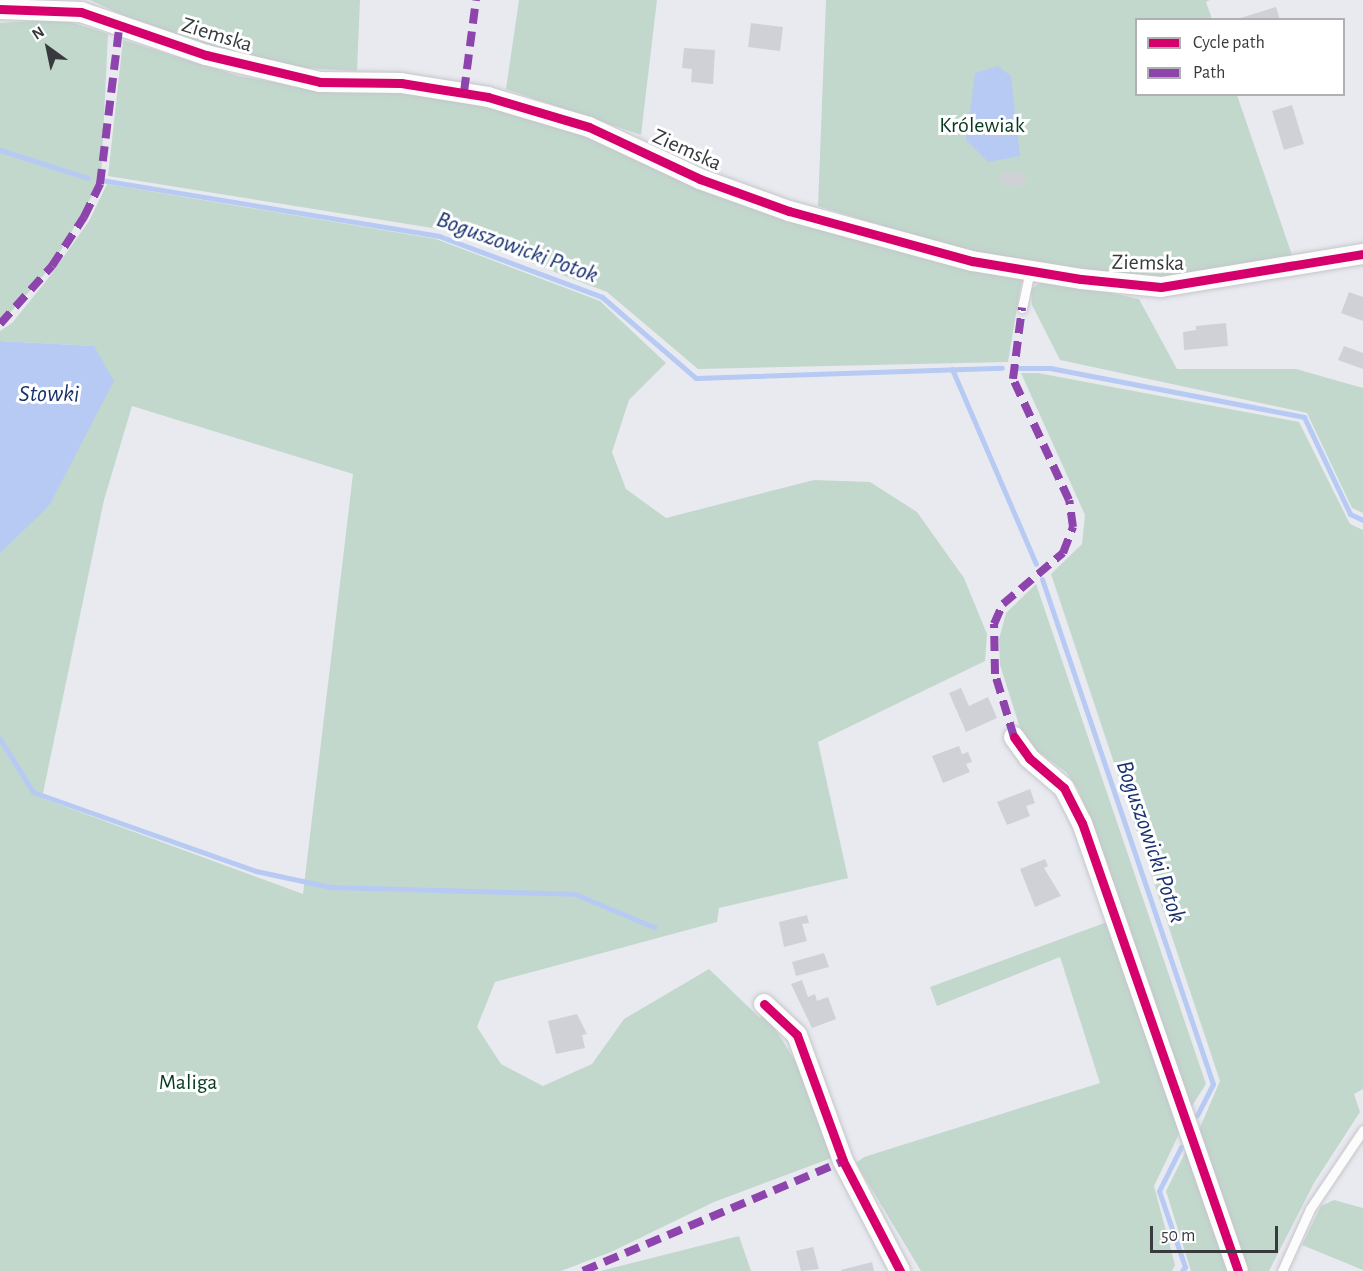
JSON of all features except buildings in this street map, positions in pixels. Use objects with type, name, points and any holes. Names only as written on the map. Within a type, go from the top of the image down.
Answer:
[{"type":"street","name":"Ziemska","points":[[0,9],[81,12],[206,55],[320,82],[401,83],[488,97],[589,127],[700,179],[789,212],[924,251],[1030,271],[1161,286],[1363,254]]},
{"type":"street","points":[[1014,737],[1029,758],[1064,788],[1082,823],[1238,1271]]},
{"type":"street","points":[[764,1004],[797,1035],[843,1161],[900,1271]]},
{"type":"lane","points":[[1022,308],[1030,271]]},
{"type":"lane","points":[[1282,1271],[1310,1209],[1363,1130]]},
{"type":"green space","points":[[90,0],[360,0],[357,71],[230,64]]},
{"type":"green space","points":[[519,0],[657,0],[641,135],[506,89]]},
{"type":"green space","name":"Królewiak","points":[[826,0],[1210,0],[1206,2],[1212,18],[1135,18],[1135,96],[1237,96],[1292,255],[1158,280],[967,252],[818,206]]},
{"type":"green space","points":[[61,19],[108,34],[101,180],[52,266],[0,324],[0,23]]},
{"type":"green space","points":[[123,40],[239,76],[305,88],[406,91],[485,106],[582,133],[1022,278],[1008,362],[698,369],[607,292],[445,230],[108,176]]},
{"type":"green space","name":"Maliga","points":[[107,184],[436,239],[600,301],[666,363],[629,400],[612,452],[626,489],[666,518],[814,480],[870,482],[917,512],[964,578],[987,634],[985,661],[818,742],[848,878],[719,908],[717,922],[495,982],[477,1027],[501,1064],[543,1086],[592,1064],[624,1019],[709,969],[760,1018],[765,1013],[803,1073],[834,1157],[714,1202],[611,1252],[561,1271],[0,1271],[0,550],[49,506],[93,346],[0,341],[0,331],[12,323],[50,276],[89,221]],"holes":[[[132,406],[353,474],[303,894],[42,798],[104,500]]]},
{"type":"green space","points":[[1046,279],[1139,299],[1177,369],[1296,369],[1363,388],[1363,513],[1352,508],[1307,413],[1060,360],[1032,305],[1031,289]]},
{"type":"green space","points":[[1021,373],[1038,373],[1299,422],[1350,524],[1363,530],[1363,1089],[1354,1094],[1360,1112],[1314,1183],[1269,1271],[1246,1271],[1198,1132],[1220,1081],[1051,574],[1082,544],[1085,515]]},
{"type":"green space","points":[[1036,584],[1206,1084],[1190,1109],[1161,1034],[1078,789],[1066,772],[1033,748],[1021,731],[1000,665],[999,639],[1006,613]]},
{"type":"green space","points":[[1107,922],[1180,1132],[1154,1186],[1175,1265],[1172,1271],[921,1271],[856,1163],[864,1157],[1100,1083],[1060,957],[937,1006],[930,987]]},
{"type":"green space","points":[[1188,1147],[1230,1271],[1191,1271],[1166,1191]]},
{"type":"green space","points":[[1334,1200],[1363,1208],[1363,1270],[1302,1245],[1321,1206]]},
{"type":"green space","points":[[739,1236],[751,1271],[600,1271],[620,1266]]},
{"type":"water","points":[[998,66],[1011,76],[1020,156],[988,162],[966,140],[975,73]]},
{"type":"water","name":"Stowki","points":[[0,341],[94,346],[114,381],[49,506],[0,553]]},
{"type":"waterway","name":"Boguszowicki Potok","points":[[0,150],[88,178]]},
{"type":"waterway","name":"Boguszowicki Potok","points":[[101,180],[439,236],[602,297],[696,378],[1002,368]]},
{"type":"waterway","points":[[1018,368],[1050,368],[1304,417],[1350,514],[1363,520]]},
{"type":"waterway","points":[[952,369],[1036,564]]},
{"type":"waterway","name":"Boguszowicki Potok","points":[[1042,579],[1213,1084],[1197,1115]]},
{"type":"waterway","points":[[0,739],[33,792],[256,871],[330,887],[575,894],[654,927]]},
{"type":"waterway","name":"Boguszowicki Potok","points":[[1181,1147],[1159,1191],[1185,1267],[1182,1271]]},
{"type":"marked path","points":[[464,92],[476,0]]},
{"type":"marked path","points":[[0,324],[52,266],[84,217],[100,184],[120,22]]},
{"type":"marked path","points":[[1014,737],[995,674],[994,624],[1003,604],[1063,553],[1073,527],[1069,500],[1013,379],[1022,308]]},
{"type":"marked path","points":[[583,1271],[843,1161]]},
{"type":"cycle path","points":[[0,9],[81,12],[206,55],[320,82],[401,83],[488,97],[589,127],[700,179],[789,211],[972,261],[1081,279],[1161,287],[1363,254]]},
{"type":"cycle path","points":[[1014,737],[1029,758],[1064,788],[1082,823],[1238,1271]]},
{"type":"cycle path","points":[[764,1004],[797,1035],[843,1161],[900,1271]]}]
